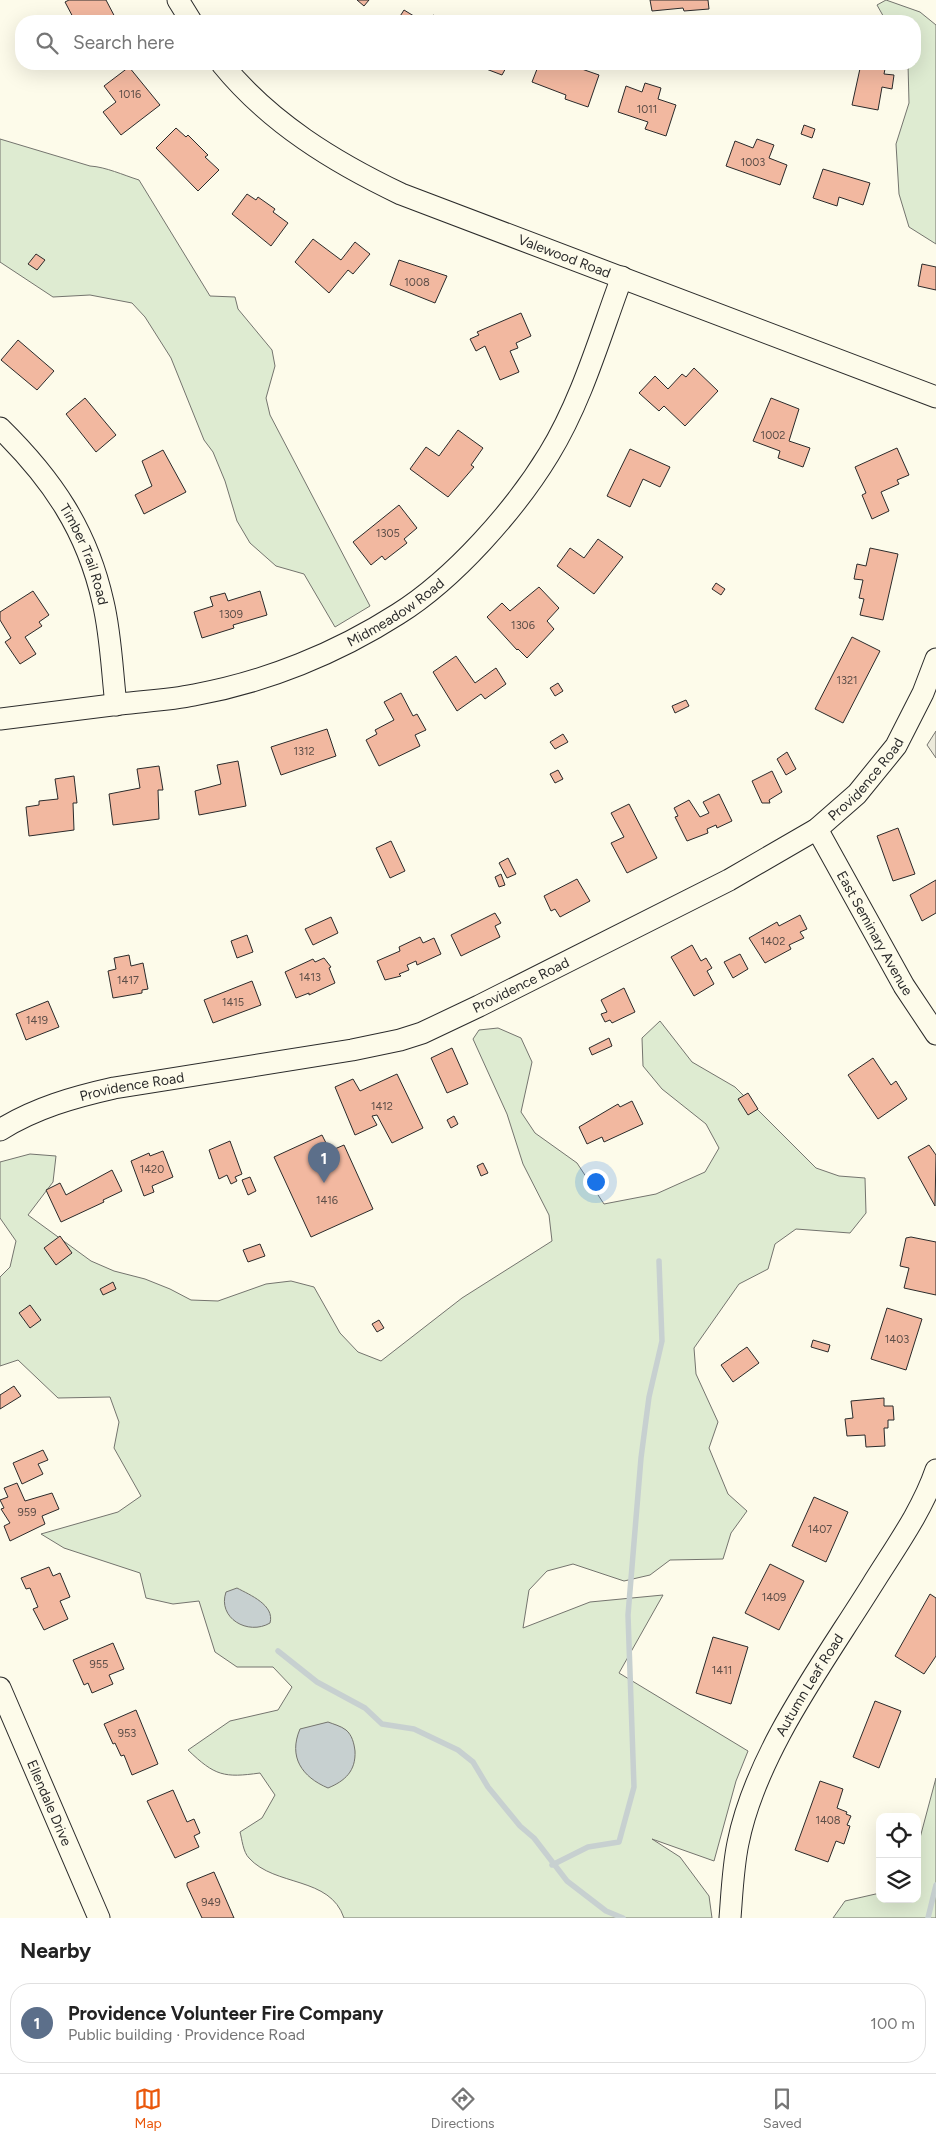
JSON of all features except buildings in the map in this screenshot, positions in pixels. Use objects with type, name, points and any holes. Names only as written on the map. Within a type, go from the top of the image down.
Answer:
[{"type":"street","points":[[178,0],[187,15]]},
{"type":"street","name":"Valewood Road","points":[[227,70],[246,91],[304,140],[367,178],[453,215],[622,277],[936,397]]},
{"type":"street","name":"Midmeadow Road","points":[[0,719],[194,696],[244,684],[291,668],[349,642],[400,613],[444,578],[487,535],[519,497],[549,454],[573,405],[622,277]]},
{"type":"street","name":"Timber Trail Road","points":[[0,428],[30,456],[54,488],[77,524],[93,564],[104,603],[116,705]]},
{"type":"street","name":"Providence Road","points":[[0,1130],[53,1104],[114,1088],[352,1050],[400,1040],[422,1033],[479,1006],[729,880],[817,829],[857,794],[896,746],[916,708],[936,659]]},
{"type":"street","name":"East Seminary Avenue","points":[[817,829],[904,986],[936,1034]]},
{"type":"street","name":"Autumn Leaf Road","points":[[730,1918],[738,1842],[751,1800],[768,1760],[797,1706],[916,1513],[936,1470]]},
{"type":"street","name":"Ellendale Drive","points":[[0,1688],[99,1918]]},
{"type":"green space","points":[[886,0],[920,12],[936,25],[936,244],[909,227],[899,194],[896,144],[909,103],[908,70],[921,70],[921,15],[883,15],[877,5]]},
{"type":"green space","points":[[0,139],[139,180],[210,296],[235,297],[238,309],[272,350],[275,366],[266,398],[270,415],[370,606],[335,627],[304,574],[276,566],[250,543],[237,521],[225,481],[213,452],[204,440],[171,358],[145,317],[132,303],[90,295],[53,297],[0,262]]},
{"type":"green space","points":[[660,1021],[692,1062],[735,1087],[816,1168],[839,1176],[865,1178],[866,1213],[850,1233],[796,1229],[775,1244],[768,1269],[739,1284],[694,1348],[696,1374],[718,1422],[709,1448],[728,1494],[747,1511],[731,1533],[723,1559],[670,1560],[650,1575],[624,1581],[573,1564],[547,1571],[529,1590],[523,1628],[590,1602],[663,1595],[619,1673],[748,1751],[736,1781],[714,1861],[652,1839],[680,1857],[709,1896],[712,1918],[344,1918],[337,1905],[327,1895],[315,1888],[273,1874],[260,1867],[247,1855],[240,1832],[262,1818],[275,1795],[260,1773],[229,1775],[221,1773],[197,1759],[188,1750],[230,1721],[278,1710],[292,1687],[273,1667],[237,1667],[215,1652],[199,1601],[173,1604],[146,1598],[140,1573],[64,1548],[41,1534],[118,1512],[141,1496],[114,1448],[119,1422],[110,1397],[58,1398],[18,1360],[0,1366],[0,1277],[10,1267],[16,1241],[0,1218],[0,1162],[30,1154],[56,1156],[53,1182],[28,1215],[91,1261],[114,1271],[145,1279],[191,1300],[218,1301],[266,1284],[291,1281],[314,1287],[340,1333],[358,1352],[381,1361],[462,1298],[552,1241],[549,1215],[523,1164],[507,1114],[473,1039],[479,1030],[498,1028],[521,1038],[532,1062],[521,1112],[535,1133],[577,1163],[604,1204],[656,1194],[705,1172],[719,1148],[706,1124],[662,1089],[643,1066],[642,1038]]},
{"type":"green space","points":[[936,1778],[936,1918],[833,1918],[845,1901],[876,1894],[876,1903],[921,1903],[921,1834]]},
{"type":"shaded area","points":[[936,731],[936,758],[927,745]]},
{"type":"shaded area","points":[[237,1588],[254,1597],[265,1606],[271,1617],[270,1623],[253,1627],[244,1626],[230,1617],[224,1601],[226,1592]]},
{"type":"shaded area","points":[[328,1722],[342,1727],[348,1732],[352,1739],[355,1758],[348,1774],[340,1782],[328,1788],[305,1772],[297,1757],[296,1748],[300,1729]]},
{"type":"waterway","points":[[552,1865],[588,1847],[619,1842],[634,1787],[628,1615],[641,1458],[649,1397],[662,1341],[659,1261]]},
{"type":"waterway","points":[[278,1651],[317,1682],[365,1708],[382,1724],[414,1729],[458,1750],[473,1762],[488,1787],[520,1826],[534,1838],[567,1881],[606,1911],[623,1918]]},
{"type":"waterway","points":[[928,1918],[936,1885]]},
{"type":"place","name":"Providence Volunteer Fire Company","points":[[324,1183]]}]
